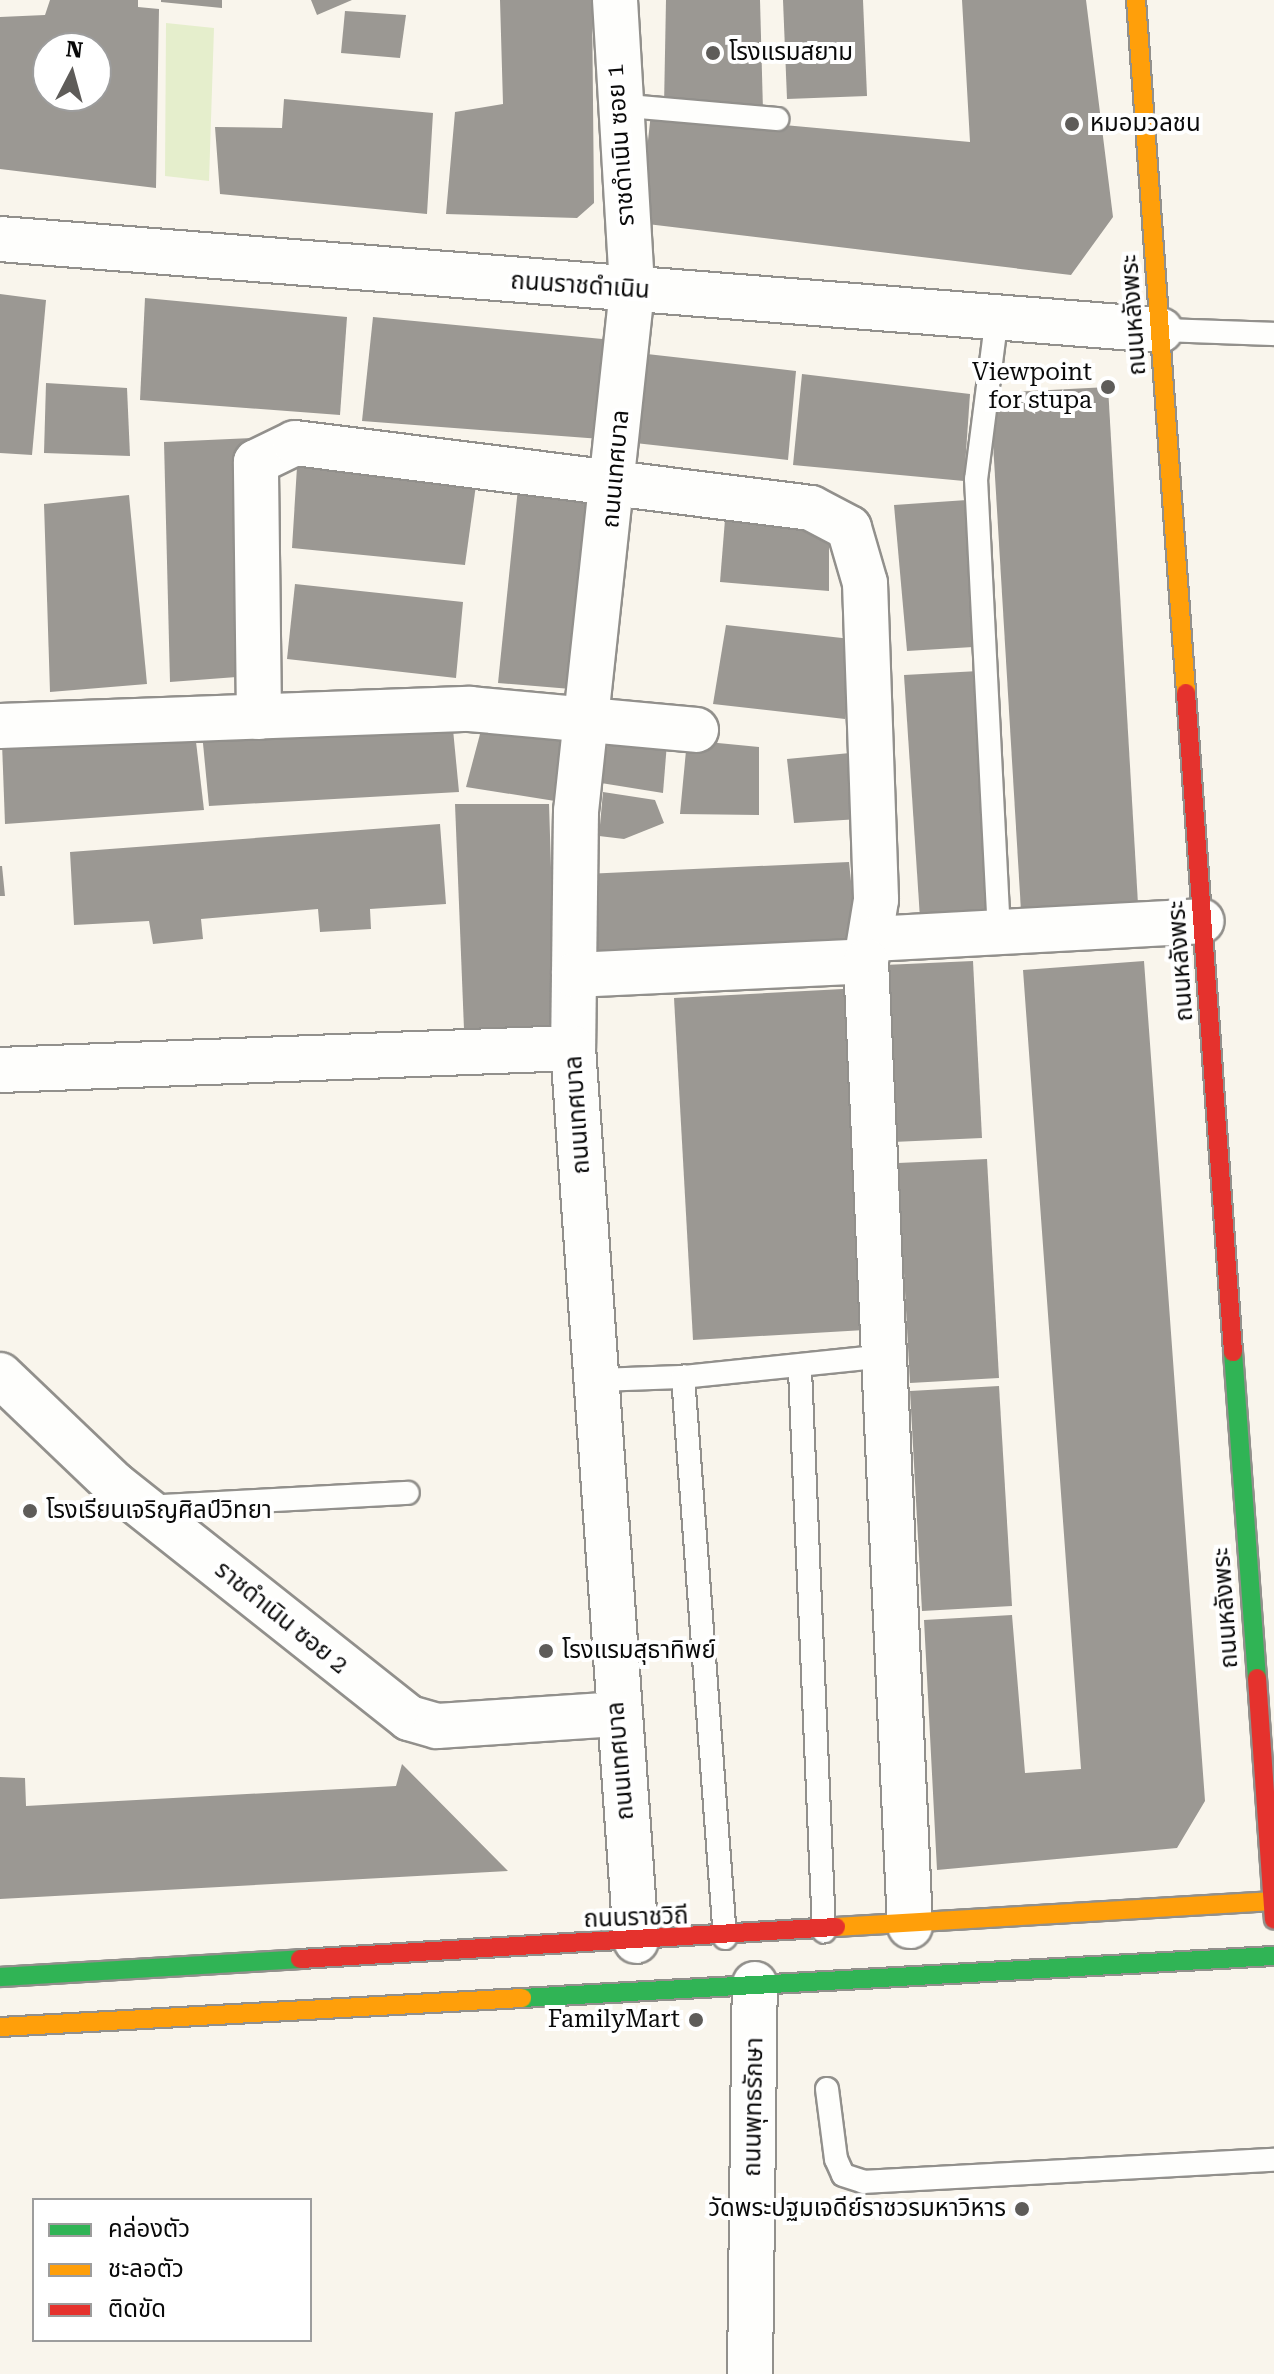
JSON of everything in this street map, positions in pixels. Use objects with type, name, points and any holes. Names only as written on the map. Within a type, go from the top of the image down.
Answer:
[{"type":"main road","name":"ถนนหลังพระ","points":[[1136,0],[1274,1919]]},
{"type":"main road","name":"ถนนราชวิถี","points":[[0,1977],[725,1938],[1272,1900]]},
{"type":"main road","points":[[0,2027],[1274,1956]]},
{"type":"street","name":"ราชดำเนิน ซอย 1","points":[[615,0],[616,105],[632,290]]},
{"type":"street","name":"ถนนราชดำเนิน","points":[[0,239],[1160,330]]},
{"type":"street","name":"ถนนเทศบาล","points":[[632,290],[615,486],[576,811],[573,1048],[617,1714],[636,1941]]},
{"type":"street","points":[[259,717],[256,462],[295,443],[615,486],[811,508],[849,528],[865,583],[869,950],[910,1926]]},
{"type":"street","points":[[0,726],[470,709],[696,730]]},
{"type":"street","points":[[574,975],[869,950],[999,932],[1202,921]]},
{"type":"street","points":[[0,1070],[573,1048]]},
{"type":"street","name":"ราชดำเนิน ซอย 2","points":[[0,1375],[141,1507],[409,1718],[437,1726],[617,1714]]},
{"type":"street","name":"ถนนพุทธรักษา","points":[[750,2374],[755,1984]]},
{"type":"lane","points":[[616,105],[777,119]]},
{"type":"lane","points":[[997,316],[975,465],[999,932]]},
{"type":"lane","points":[[1160,330],[1274,334]]},
{"type":"lane","points":[[596,1380],[800,1370],[887,1356]]},
{"type":"lane","points":[[800,1370],[824,1931]]},
{"type":"lane","points":[[683,1377],[725,1938]]},
{"type":"lane","points":[[141,1507],[408,1493]]},
{"type":"lane","points":[[827,2089],[836,2159],[843,2175],[864,2182],[1274,2160]]},
{"type":"green space","points":[[166,23],[214,28],[209,181],[165,176]]},
{"type":"building","points":[[50,0],[138,0],[138,7],[159,9],[156,188],[0,169],[0,17],[45,15]]},
{"type":"building","points":[[222,0],[222,8],[161,2]]},
{"type":"building","points":[[311,0],[352,0],[317,15]]},
{"type":"building","points":[[500,0],[592,0],[594,203],[577,218],[446,214],[455,112],[503,104]]},
{"type":"building","name":"โรงแรมสยาม","points":[[666,0],[760,0],[763,111],[664,106]]},
{"type":"building","points":[[783,0],[863,0],[867,96],[787,99]]},
{"type":"building","points":[[962,0],[1086,0],[1113,217],[1071,275],[639,223],[651,113],[970,142]]},
{"type":"building","points":[[345,11],[406,15],[400,58],[341,53]]},
{"type":"building","points":[[284,99],[433,113],[427,214],[220,194],[215,127],[282,128]]},
{"type":"building","points":[[0,294],[46,300],[32,455],[0,453]]},
{"type":"building","points":[[145,298],[347,317],[340,415],[140,400]]},
{"type":"building","points":[[373,317],[613,340],[601,439],[362,421]]},
{"type":"building","points":[[647,354],[796,371],[788,460],[635,443]]},
{"type":"building","points":[[802,374],[970,394],[964,481],[793,465]]},
{"type":"building","points":[[46,383],[127,388],[130,456],[44,453]]},
{"type":"building","points":[[1108,387],[1138,904],[1021,911],[990,393]]},
{"type":"building","points":[[252,438],[250,676],[170,682],[164,442]]},
{"type":"building","points":[[297,467],[476,485],[465,565],[292,548]]},
{"type":"building","points":[[518,488],[594,498],[571,689],[498,683]]},
{"type":"building","points":[[129,495],[147,684],[50,692],[44,504]]},
{"type":"building","points":[[967,500],[973,647],[907,651],[894,505]]},
{"type":"building","points":[[726,507],[829,524],[829,591],[720,582]]},
{"type":"building","points":[[295,584],[463,602],[456,678],[287,659]]},
{"type":"building","points":[[726,625],[851,639],[845,719],[713,704]]},
{"type":"building","points":[[979,671],[992,912],[920,918],[904,675]]},
{"type":"building","points":[[452,719],[459,792],[209,806],[202,733]]},
{"type":"building","points":[[484,719],[561,729],[555,801],[466,787]]},
{"type":"building","points":[[195,733],[204,810],[5,824],[2,743]]},
{"type":"building","points":[[609,735],[667,743],[663,793],[601,783]]},
{"type":"building","points":[[687,740],[759,747],[759,815],[680,814]]},
{"type":"building","points":[[850,753],[860,819],[794,823],[787,759]]},
{"type":"building","points":[[603,792],[655,800],[664,823],[624,839],[599,836]]},
{"type":"building","points":[[455,804],[549,804],[556,1026],[464,1029]]},
{"type":"building","points":[[440,824],[446,904],[370,909],[371,929],[320,932],[318,909],[201,919],[203,939],[153,944],[149,921],[74,925],[70,852]]},
{"type":"building","points":[[849,862],[858,948],[590,962],[585,874]]},
{"type":"building","points":[[2,866],[5,896],[0,896]]},
{"type":"building","points":[[973,961],[982,1138],[893,1142],[884,965]]},
{"type":"building","points":[[1144,961],[1205,1801],[1177,1848],[937,1870],[924,1620],[1012,1615],[1025,1773],[1081,1769],[1023,970]]},
{"type":"building","points":[[862,988],[882,1329],[693,1340],[674,998]]},
{"type":"building","points":[[987,1159],[999,1378],[910,1383],[898,1163]]},
{"type":"building","points":[[999,1386],[1012,1606],[922,1611],[910,1391]]},
{"type":"building","points":[[402,1764],[508,1871],[0,1899],[0,1777],[25,1778],[26,1806],[396,1786]]},
{"type":"traffic: fast","points":[[1233,1352],[1257,1678]]},
{"type":"traffic: fast","points":[[522,1998],[1274,1956]]},
{"type":"traffic: fast","points":[[0,1977],[300,1959]]},
{"type":"traffic: slow","points":[[1136,0],[1186,693]]},
{"type":"traffic: slow","points":[[836,1927],[1274,1901]]},
{"type":"traffic: slow","points":[[0,2027],[522,1998]]},
{"type":"traffic: jam","points":[[1186,693],[1233,1352]]},
{"type":"traffic: jam","points":[[1257,1678],[1274,1919]]},
{"type":"traffic: jam","points":[[300,1959],[836,1927]]},
{"type":"place","name":"โรงแรมสยาม","points":[[713,53]]},
{"type":"place","name":"หมอมวลชน","points":[[1072,124]]},
{"type":"place","name":"Viewpoint for stupa","points":[[1108,387]]},
{"type":"place","name":"โรงเรียนเจริญศิลป์วิทยา","points":[[30,1511]]},
{"type":"place","name":"โรงแรมสุธาทิพย์","points":[[546,1651]]},
{"type":"place","name":"FamilyMart","points":[[696,2020]]},
{"type":"place","name":"วัดพระปฐมเจดีย์ราชวรมหาวิหาร","points":[[1022,2209]]}]
